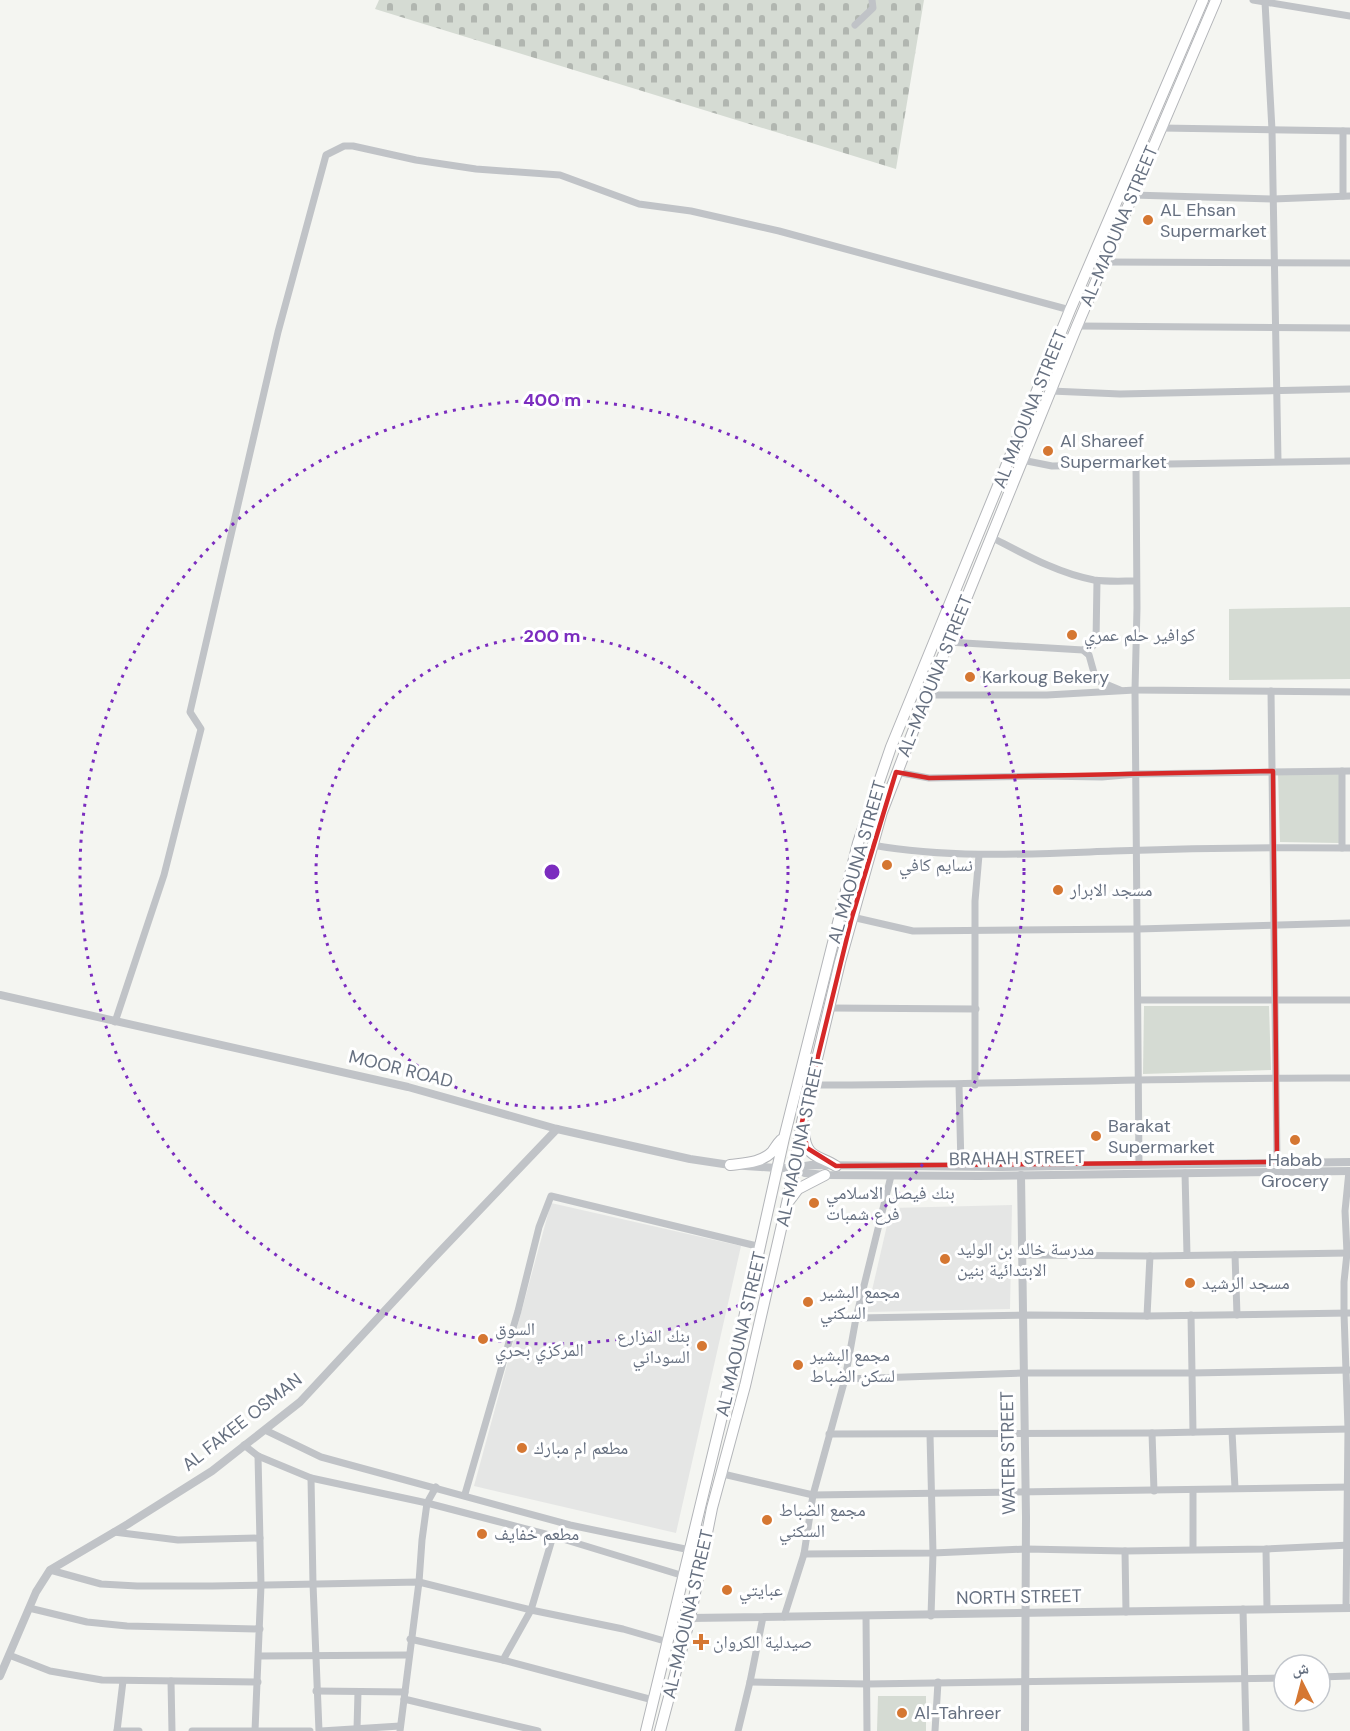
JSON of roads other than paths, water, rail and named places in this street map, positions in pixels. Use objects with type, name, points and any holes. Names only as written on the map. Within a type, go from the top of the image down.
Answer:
[{"type":"highway","name":"AL MAOUNA STREET","points":[[646,1731],[684,1576],[784,1138],[858,843],[869,808],[891,747],[1070,310],[1203,0]]},
{"type":"highway","name":"AL-MAOUNA STREET","points":[[660,1731],[690,1618],[712,1508],[745,1386],[786,1206],[802,1122],[872,845],[896,772],[1022,460],[1216,0]]},
{"type":"highway","points":[[802,1122],[807,1148],[821,1160],[836,1166]]},
{"type":"highway","points":[[730,1165],[763,1159],[784,1138]]},
{"type":"highway","points":[[786,1206],[798,1189],[825,1175]]},
{"type":"highway","points":[[700,1504],[712,1508]]},
{"type":"street","points":[[855,25],[873,9],[872,0]]},
{"type":"street","points":[[1253,0],[1350,16]]},
{"type":"street","points":[[1265,2],[1272,130],[1278,461]]},
{"type":"street","points":[[1132,195],[1273,198],[1346,196],[1347,131],[1161,128]]},
{"type":"street","points":[[115,1022],[164,875],[201,729],[190,712],[278,332],[326,155],[345,146],[353,146],[426,162],[476,169],[560,175],[639,204],[691,212],[779,231],[1070,310]]},
{"type":"street","points":[[1104,262],[1350,263]]},
{"type":"street","points":[[1077,326],[1350,328]]},
{"type":"street","points":[[1051,391],[1120,394],[1350,389]]},
{"type":"street","points":[[1022,460],[1052,466],[1350,461]]},
{"type":"street","points":[[1136,465],[1140,1165]]},
{"type":"street","points":[[991,537],[1051,567],[1097,581],[1137,580]]},
{"type":"street","points":[[948,642],[1083,650],[1093,646],[1096,641],[1097,581]]},
{"type":"street","points":[[1083,650],[1089,655],[1096,680],[1122,691]]},
{"type":"street","points":[[927,695],[1047,694],[1136,690],[1350,692]]},
{"type":"street","points":[[1271,691],[1277,1162]]},
{"type":"street","points":[[872,845],[925,853],[979,855],[1137,850],[1346,848],[1346,771],[1136,774],[1102,777],[929,778],[896,772]]},
{"type":"street","points":[[975,1085],[975,888],[979,855]]},
{"type":"street","points":[[852,917],[908,931],[976,932],[1350,923]]},
{"type":"street","name":"MOOR ROAD","points":[[0,995],[397,1084],[557,1129],[690,1159],[730,1165],[794,1168]]},
{"type":"street","points":[[1139,1000],[1350,1000]]},
{"type":"street","points":[[830,1008],[976,1009]]},
{"type":"street","points":[[811,1085],[975,1085],[1138,1079],[1350,1078]]},
{"type":"street","points":[[959,1085],[961,1166]]},
{"type":"street","name":"AL FAKEE OSMAN","points":[[0,1676],[36,1592],[50,1570],[212,1471],[300,1402],[557,1129]]},
{"type":"street","points":[[794,1168],[811,1165],[1140,1165],[1277,1162],[1350,1168],[1345,1211],[1349,1253],[1344,1282],[1347,1313],[1349,1429],[1348,1608]]},
{"type":"street","name":"BRAHAH STREET","points":[[794,1168],[805,1173],[825,1175],[891,1176],[1185,1173],[1350,1168]]},
{"type":"street","points":[[1185,1173],[1187,1255]]},
{"type":"street","name":"WATER STREET","points":[[1021,1175],[1026,1492],[1025,1731]]},
{"type":"street","points":[[784,1617],[804,1554],[813,1495],[845,1379],[856,1318],[891,1176]]},
{"type":"street","points":[[465,1494],[518,1311],[539,1227],[550,1196],[760,1247]]},
{"type":"street","points":[[1022,1255],[1349,1253]]},
{"type":"street","points":[[1235,1255],[1237,1315]]},
{"type":"street","points":[[1147,1316],[1150,1256]]},
{"type":"street","points":[[856,1318],[1347,1313]]},
{"type":"street","points":[[1191,1315],[1193,1432]]},
{"type":"street","points":[[845,1379],[1023,1372],[1191,1373],[1348,1370]]},
{"type":"street","points":[[829,1434],[1152,1433],[1349,1429]]},
{"type":"street","points":[[265,1430],[321,1457],[465,1494],[570,1525],[690,1550]]},
{"type":"street","points":[[1232,1432],[1234,1488]]},
{"type":"street","points":[[1152,1433],[1154,1491]]},
{"type":"street","points":[[930,1435],[933,1553],[931,1616]]},
{"type":"street","points":[[244,1445],[258,1456],[311,1478],[428,1503],[553,1536],[684,1576]]},
{"type":"street","points":[[255,1730],[261,1585],[258,1456]]},
{"type":"street","points":[[723,1474],[813,1495],[1348,1487]]},
{"type":"street","points":[[311,1478],[316,1691],[320,1731],[400,1729],[419,1582],[422,1540],[428,1503],[436,1487]]},
{"type":"street","points":[[1193,1491],[1193,1549]]},
{"type":"street","points":[[114,1532],[178,1540],[260,1538]]},
{"type":"street","points":[[502,1660],[531,1610],[553,1536]]},
{"type":"street","points":[[804,1554],[933,1553],[1026,1549],[1125,1551],[1266,1549],[1348,1545]]},
{"type":"street","points":[[1266,1549],[1267,1608]]},
{"type":"street","points":[[1125,1551],[1126,1612]]},
{"type":"street","points":[[50,1570],[101,1584],[191,1586],[419,1582],[531,1610],[623,1629],[668,1642]]},
{"type":"street","points":[[29,1608],[87,1622],[127,1626],[260,1629]]},
{"type":"street","name":"NORTH STREET","points":[[690,1618],[1348,1608]]},
{"type":"street","points":[[1243,1609],[1246,1731]]},
{"type":"street","points":[[866,1616],[867,1731]]},
{"type":"street","points":[[738,1731],[763,1617]]},
{"type":"street","points":[[410,1639],[502,1660],[653,1700]]},
{"type":"street","points":[[9,1655],[50,1671],[102,1680],[258,1682]]},
{"type":"street","points":[[259,1656],[409,1655]]},
{"type":"street","points":[[1332,1677],[1350,1676]]},
{"type":"street","points":[[750,1682],[867,1684],[1272,1679]]},
{"type":"street","points":[[123,1681],[117,1731],[140,1731]]},
{"type":"street","points":[[171,1681],[172,1731]]},
{"type":"street","points":[[935,1731],[938,1682]]},
{"type":"street","points":[[316,1691],[405,1695],[508,1727],[538,1731]]},
{"type":"street","points":[[357,1729],[358,1692]]},
{"type":"street","points":[[192,1731],[310,1731]]},
{"type":"place","name":"AL Ehsan Supermarket","points":[[1148,220]]},
{"type":"place","name":"Al Shareef Supermarket","points":[[1048,451]]},
{"type":"place","name":"كوافير حلم عمري","points":[[1072,635]]},
{"type":"place","name":"Karkoug Bekery","points":[[970,677]]},
{"type":"place","name":"نسايم كافي","points":[[887,865]]},
{"type":"place","name":"مسجد الابرار","points":[[1058,890]]},
{"type":"place","name":"Barakat Supermarket","points":[[1096,1136]]},
{"type":"place","name":"Habab Grocery","points":[[1295,1140]]},
{"type":"place","name":"بنك فيصل الاسلامي فرع شمبات","points":[[814,1203]]},
{"type":"place","name":"مدرسة خالد بن الوليد الابتدائية بنين","points":[[945,1259]]},
{"type":"place","name":"مسجد الرشيد","points":[[1190,1283]]},
{"type":"place","name":"مجمع البشير السكني","points":[[808,1302]]},
{"type":"place","name":"السوق المركزي بحري","points":[[483,1339]]},
{"type":"place","name":"بنك المزارع السوداني","points":[[702,1346]]},
{"type":"place","name":"مجمع البشير لسكن الضباط","points":[[798,1365]]},
{"type":"place","name":"مطعم ام مبارك","points":[[522,1448]]},
{"type":"place","name":"مجمع الضباط السكني","points":[[767,1520]]},
{"type":"place","name":"مطعم خفايف","points":[[482,1534]]},
{"type":"place","name":"عبايتي","points":[[727,1590]]},
{"type":"place","name":"صيدلية الكروان","points":[[701,1642]]},
{"type":"place","name":"Al-Tahreer","points":[[902,1713]]}]
